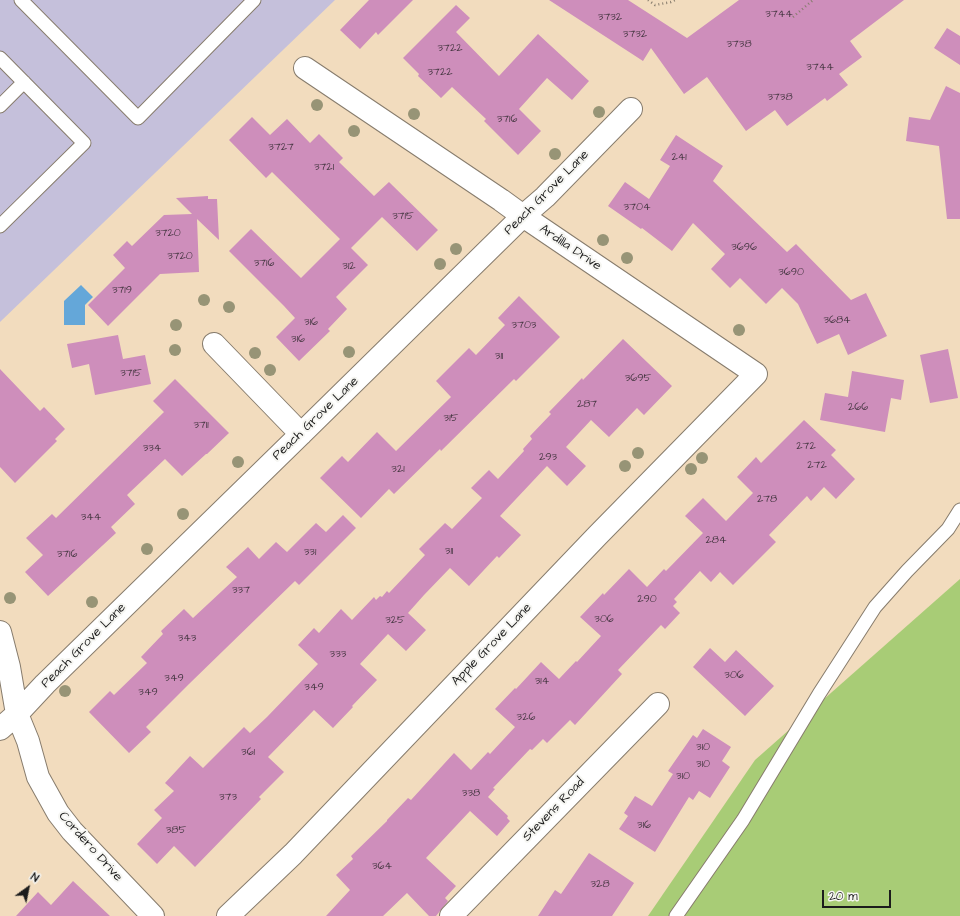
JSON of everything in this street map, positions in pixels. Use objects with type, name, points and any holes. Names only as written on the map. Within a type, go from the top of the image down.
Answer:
[{"type":"street","name":"Ardilla Drive","points":[[305,68],[756,374]]},
{"type":"street","name":"Peach Grove Lane","points":[[0,729],[523,216],[545,197],[631,109]]},
{"type":"street","points":[[214,344],[301,434]]},
{"type":"street","name":"Apple Grove Lane","points":[[228,916],[293,854],[597,536],[756,374]]},
{"type":"street","name":"Cordero Drive","points":[[0,632],[9,667],[17,714],[28,741],[38,777],[58,813],[72,831],[153,916]]},
{"type":"street","name":"Stevens Road","points":[[450,916],[658,704]]},
{"type":"lane","points":[[21,0],[138,118],[254,0]]},
{"type":"lane","points":[[0,58],[84,143],[0,226]]},
{"type":"lane","points":[[0,106],[24,82]]},
{"type":"lane","points":[[676,916],[743,820],[815,701],[875,607],[907,571],[948,529],[960,510]]},
{"type":"path","points":[[648,0],[655,5],[674,0]]},
{"type":"path","points":[[793,17],[813,0]]},
{"type":"shaded area","points":[[0,0],[335,0],[0,322]]},
{"type":"green space","points":[[960,579],[960,916],[648,916],[755,760]]},
{"type":"water","points":[[81,285],[93,297],[85,305],[85,325],[64,325],[64,301]]},
{"type":"building","points":[[369,0],[413,0],[378,35],[376,32],[360,49],[340,30]]},
{"type":"building","points":[[549,0],[628,0],[687,38],[739,0],[904,0],[850,41],[862,57],[839,74],[848,85],[827,101],[825,98],[787,126],[775,110],[746,131],[707,77],[684,94],[651,48],[643,61]]},
{"type":"building","points":[[456,5],[470,18],[456,32],[499,76],[538,34],[589,81],[572,100],[547,78],[519,109],[541,131],[518,155],[484,121],[486,119],[452,87],[441,98],[418,76],[419,74],[403,58]]},
{"type":"building","points":[[947,28],[960,36],[960,65],[934,48]]},
{"type":"building","points":[[946,86],[960,93],[960,219],[947,219],[939,146],[906,141],[909,117],[930,120]]},
{"type":"building","points":[[252,117],[270,135],[287,119],[310,143],[319,134],[343,158],[339,162],[374,196],[389,182],[438,230],[417,251],[382,217],[351,248],[368,265],[336,297],[347,309],[328,329],[330,331],[299,361],[276,337],[295,318],[229,251],[251,229],[301,278],[340,239],[272,172],[266,178],[229,140]]},
{"type":"building","points":[[676,135],[723,166],[713,181],[787,252],[796,244],[851,300],[866,293],[887,336],[848,355],[839,334],[817,344],[798,304],[782,288],[766,304],[740,278],[730,288],[711,269],[725,254],[693,223],[672,251],[642,228],[641,229],[608,206],[625,182],[649,199],[670,166],[660,160]]},
{"type":"building","points":[[208,196],[208,199],[217,199],[219,240],[197,219],[199,272],[160,274],[108,326],[88,305],[125,268],[113,255],[127,241],[132,246],[164,215],[192,214],[176,198]]},
{"type":"building","points":[[519,296],[560,337],[516,381],[514,379],[441,451],[440,449],[394,494],[389,489],[361,518],[320,478],[342,456],[348,462],[377,432],[396,451],[451,397],[436,381],[469,348],[476,355],[505,325],[498,318]]},
{"type":"building","points":[[118,335],[123,359],[145,355],[151,384],[95,395],[89,364],[72,368],[67,344]]},
{"type":"building","points":[[623,339],[672,386],[644,415],[637,408],[609,437],[591,420],[566,447],[586,466],[567,486],[547,466],[500,516],[521,535],[499,558],[497,556],[469,586],[450,568],[408,613],[426,630],[406,651],[388,634],[360,664],[377,680],[333,728],[314,710],[268,757],[284,772],[259,797],[261,799],[195,867],[174,846],[157,864],[137,844],[162,818],[154,810],[174,791],[165,783],[190,756],[203,768],[244,727],[250,733],[267,717],[318,664],[298,645],[314,628],[319,633],[341,609],[352,620],[374,597],[376,600],[380,596],[382,597],[387,591],[389,593],[425,555],[419,549],[445,523],[452,529],[482,498],[471,488],[489,470],[498,479],[524,451],[523,449],[532,439],[530,436],[551,414],[549,412]]},
{"type":"building","points":[[948,349],[958,398],[930,403],[920,355]]},
{"type":"building","points":[[0,369],[40,411],[44,407],[65,429],[55,439],[57,441],[15,483],[0,467]]},
{"type":"building","points":[[852,371],[904,380],[901,400],[891,398],[885,432],[820,420],[825,393],[848,397]]},
{"type":"building","points":[[175,379],[229,433],[182,476],[165,459],[127,495],[135,504],[111,527],[116,533],[48,596],[25,572],[43,555],[26,538],[52,514],[56,518],[164,412],[153,401]]},
{"type":"building","points":[[804,420],[836,450],[831,455],[855,479],[836,499],[824,487],[811,501],[807,496],[769,535],[776,542],[733,585],[720,572],[711,582],[700,571],[674,599],[677,602],[673,606],[680,613],[665,629],[661,625],[618,670],[622,674],[575,725],[570,720],[547,743],[543,739],[532,750],[530,749],[493,788],[495,789],[488,797],[508,816],[507,818],[510,821],[497,836],[470,811],[426,858],[456,886],[445,898],[448,901],[436,916],[429,916],[407,893],[383,916],[326,916],[350,890],[336,875],[353,859],[351,856],[408,798],[411,800],[454,753],[471,770],[488,752],[490,754],[515,727],[495,709],[515,688],[516,689],[541,662],[559,679],[601,636],[580,617],[603,593],[604,595],[629,569],[647,587],[664,569],[666,571],[703,533],[685,516],[703,498],[726,521],[753,493],[737,477],[756,457],[761,463]]},
{"type":"building","points":[[343,515],[356,528],[299,585],[295,581],[189,684],[146,727],[151,732],[129,753],[89,712],[110,691],[114,695],[147,663],[141,657],[163,634],[161,631],[184,609],[193,618],[237,577],[226,567],[248,547],[259,559],[276,542],[287,552],[316,523],[326,532]]},
{"type":"building","points":[[710,648],[725,662],[736,650],[774,686],[745,716],[693,667]]},
{"type":"building","points":[[703,729],[731,747],[722,761],[730,767],[710,798],[699,791],[693,800],[689,797],[655,852],[619,829],[628,816],[624,813],[635,796],[652,806],[673,774],[668,771],[693,735],[697,738]]},
{"type":"building","points":[[589,853],[634,883],[612,916],[538,916],[555,890],[561,894]]},
{"type":"building","points":[[73,881],[110,916],[16,916],[38,892],[51,905]]}]
